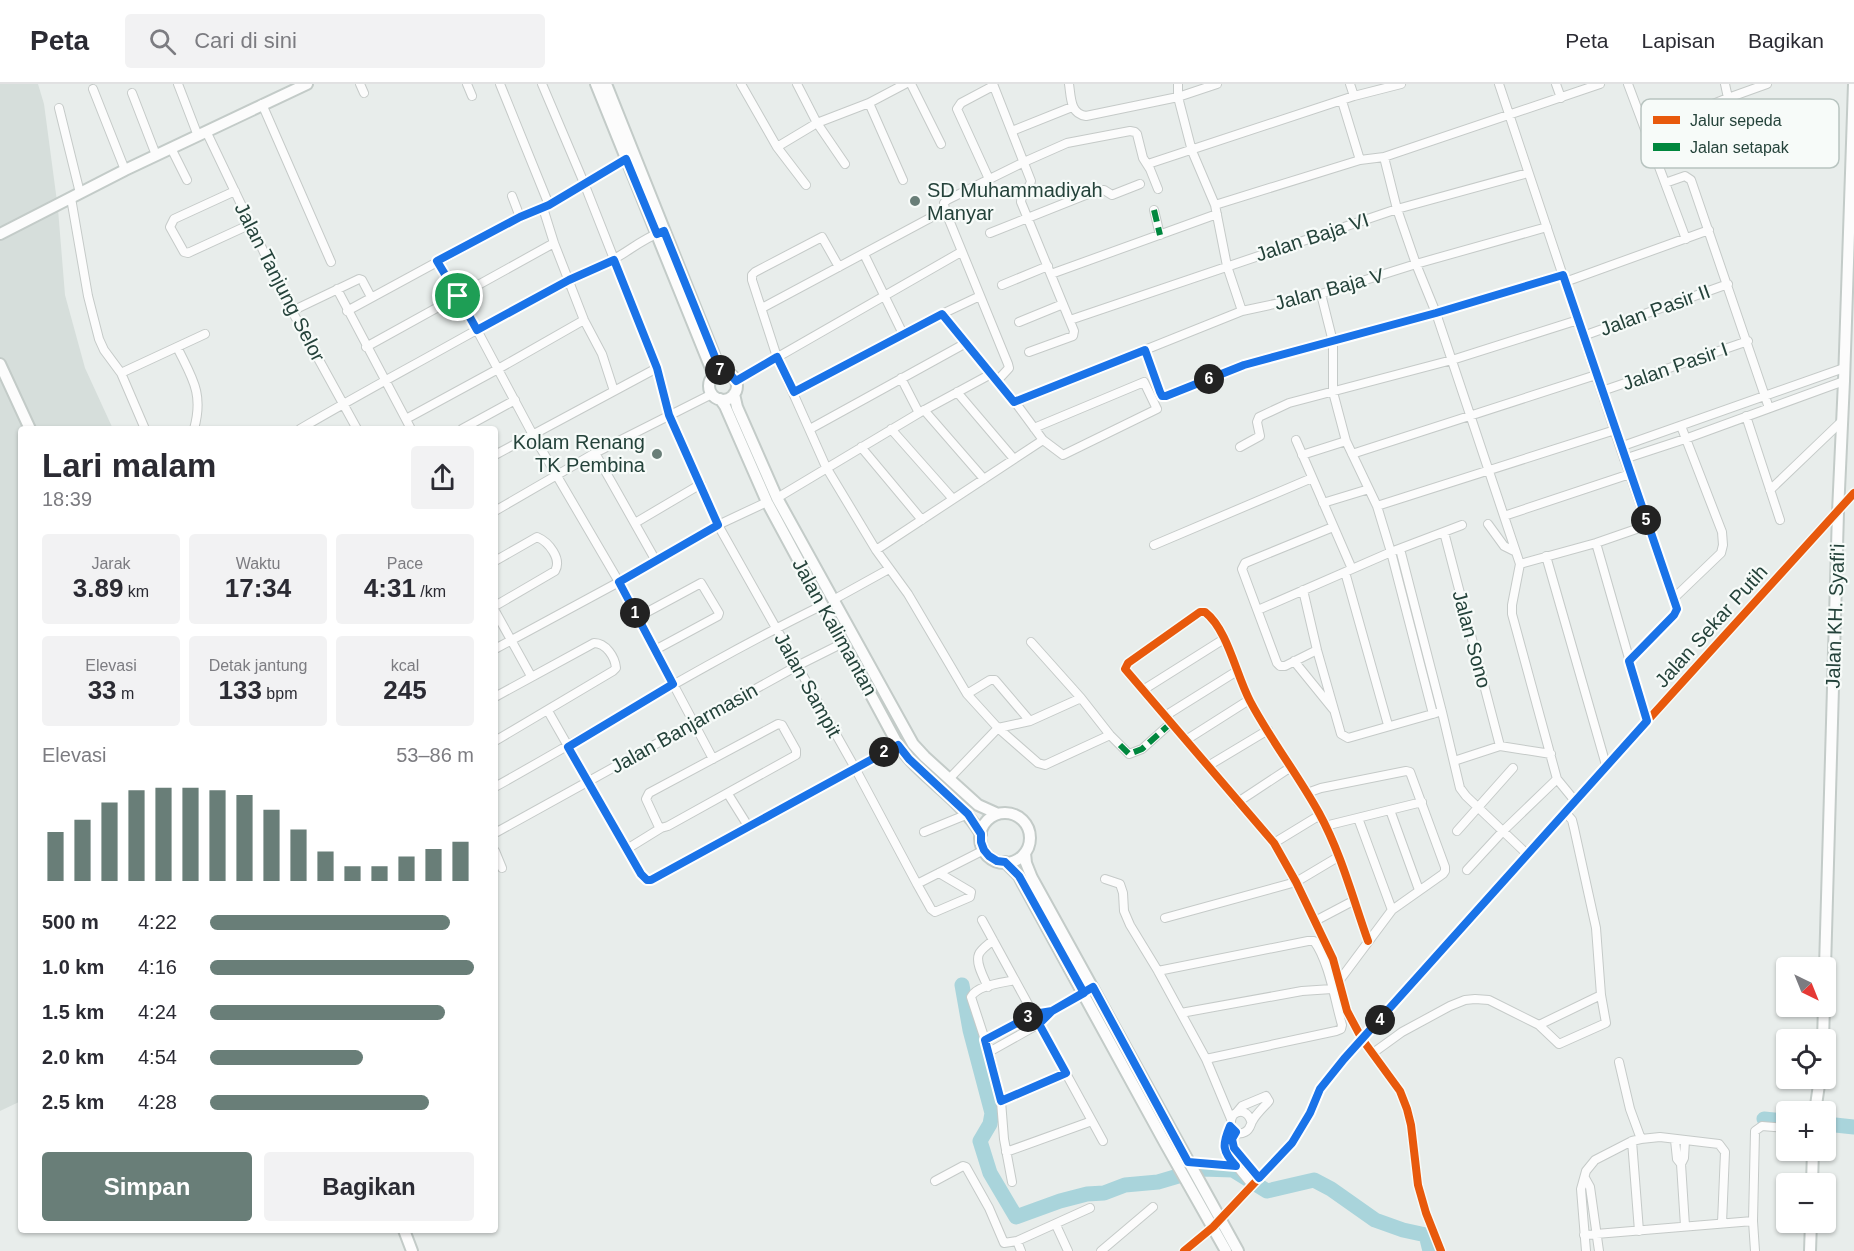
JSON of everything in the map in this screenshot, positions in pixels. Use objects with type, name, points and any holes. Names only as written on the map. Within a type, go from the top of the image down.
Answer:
[{"type":"main road","points":[[0,234],[125,170],[307,84]]},
{"type":"main road","points":[[596,84],[607,99],[717,374]]},
{"type":"main road","points":[[606,84],[607,99],[626,159],[661,233]]},
{"type":"main road","name":"Jalan KH. Syafi'i","points":[[1825,957],[1838,512],[1854,84]]},
{"type":"main road","points":[[0,364],[29,426]]},
{"type":"main road","points":[[717,374],[730,374],[736,381],[734,394],[725,399],[716,397],[710,384],[717,374]]},
{"type":"main road","name":"Jalan Kalimantan","points":[[734,394],[772,500],[820,575],[913,744],[978,805],[998,814]]},
{"type":"main road","name":"Jalan Kalimantan","points":[[716,397],[725,406],[809,580],[898,745],[909,759],[968,814],[981,834]]},
{"type":"main road","points":[[809,580],[820,575]]},
{"type":"main road","points":[[874,700],[885,694]]},
{"type":"main road","points":[[1025,852],[1013,861],[1005,862],[997,861],[989,856],[981,842],[984,825],[998,814],[1013,814],[1026,823],[1030,838],[1025,852],[1026,864],[1032,878],[1089,990],[1186,1164],[1192,1179],[1217,1223],[1238,1251]]},
{"type":"main road","points":[[1005,862],[1019,876],[1089,990]]},
{"type":"main road","points":[[1217,1223],[1226,1251]]},
{"type":"main road","points":[[405,1233],[412,1251]]},
{"type":"main road","points":[[1810,1251],[1811,1233]]},
{"type":"street","name":"Jalan Tanjung Selor","points":[[178,84],[202,134],[235,191],[292,311],[355,426]]},
{"type":"street","points":[[360,84],[364,93]]},
{"type":"street","points":[[467,84],[472,96]]},
{"type":"street","points":[[500,84],[546,206],[554,243],[584,320],[602,354],[614,391]]},
{"type":"street","name":"Jalan Sampit","points":[[542,84],[657,368],[669,415],[718,525],[855,768],[931,909],[935,912],[970,897],[971,892],[939,873]]},
{"type":"street","points":[[741,84],[777,147],[806,185]]},
{"type":"street","points":[[797,84],[817,123],[844,164]]},
{"type":"street","points":[[777,147],[817,123],[869,103],[905,84]]},
{"type":"street","points":[[911,84],[940,144]]},
{"type":"street","points":[[1069,84],[1072,108],[1078,114],[1086,116],[1178,97],[1217,84]]},
{"type":"street","points":[[1178,84],[1178,97],[1192,151],[1216,210],[1227,266],[1242,311]]},
{"type":"street","points":[[1350,84],[1354,96]]},
{"type":"street","points":[[1148,164],[1354,96],[1401,84]]},
{"type":"street","points":[[1499,84],[1624,459],[1677,609],[1676,614],[1629,661]]},
{"type":"street","points":[[1556,84],[1561,98]]},
{"type":"street","points":[[1051,274],[1160,235],[1216,210],[1360,160],[1384,158],[1600,84]]},
{"type":"street","points":[[1628,84],[1641,118]]},
{"type":"street","points":[[1725,84],[1728,98],[1767,84]]},
{"type":"street","points":[[989,179],[957,109],[961,103],[993,85],[1031,182],[1021,199],[1074,334],[1029,352]]},
{"type":"street","points":[[93,89],[125,170]]},
{"type":"street","points":[[132,93],[156,155]]},
{"type":"street","points":[[1342,100],[1360,160]]},
{"type":"street","points":[[869,103],[903,180]]},
{"type":"street","points":[[261,104],[331,262]]},
{"type":"street","points":[[59,108],[88,296],[99,339],[121,373],[144,426]]},
{"type":"street","points":[[1012,131],[1072,108]]},
{"type":"street","points":[[997,381],[1009,368],[961,252],[944,203],[1023,162],[1067,143],[1130,131],[1137,134],[1143,158],[1148,164],[1158,189]]},
{"type":"street","points":[[171,148],[187,180]]},
{"type":"street","points":[[1384,158],[1397,209],[1436,313],[1520,564],[1512,614],[1557,779],[1575,801]]},
{"type":"street","points":[[347,311],[520,217],[546,206],[626,159]]},
{"type":"street","points":[[1660,168],[1686,238]]},
{"type":"street","name":"Jalan Baja VI","points":[[1070,320],[1397,209],[1528,173]]},
{"type":"street","points":[[1665,183],[1688,177],[1748,341],[1769,408]]},
{"type":"street","points":[[990,233],[1101,189],[1112,195],[1140,184]]},
{"type":"street","points":[[235,191],[174,219],[170,226],[184,252],[188,253],[251,224]]},
{"type":"street","points":[[512,196],[520,217]]},
{"type":"street","points":[[762,308],[945,210]]},
{"type":"street","points":[[1154,210],[1160,235]]},
{"type":"street","name":"Jalan Baja V","points":[[1014,402],[1242,311],[1321,294],[1547,227]]},
{"type":"street","points":[[1145,350],[1160,392],[1164,396],[1244,365],[1564,279],[1709,230]]},
{"type":"street","points":[[307,426],[343,403],[569,280],[614,260],[643,240],[661,233]]},
{"type":"street","points":[[839,267],[825,238],[819,237],[752,275],[777,357],[826,467],[876,550],[908,594],[967,694],[998,728],[1038,763],[1045,765],[1110,735]]},
{"type":"street","points":[[366,347],[554,243]]},
{"type":"street","points":[[736,381],[961,252]]},
{"type":"street","points":[[864,254],[903,334]]},
{"type":"street","points":[[437,261],[556,476],[619,582],[713,759]]},
{"type":"street","points":[[1002,285],[1048,266]]},
{"type":"street","points":[[292,311],[359,279],[362,280],[371,297]]},
{"type":"street","name":"Jalan Pasir II","points":[[1583,336],[1728,284]]},
{"type":"street","points":[[337,289],[410,426]]},
{"type":"street","points":[[1321,294],[1333,342],[1333,392],[1346,441],[1377,506],[1433,714]]},
{"type":"street","points":[[794,392],[980,296]]},
{"type":"street","points":[[1019,322],[1063,304]]},
{"type":"street","points":[[942,314],[1043,440],[1064,454],[1155,411],[1156,407],[1146,383],[1141,382],[1034,428]]},
{"type":"street","points":[[406,419],[584,320]]},
{"type":"street","points":[[1240,447],[1260,436],[1257,422],[1259,417],[1289,403],[1452,360],[1578,320]]},
{"type":"street","points":[[121,373],[205,334]]},
{"type":"street","name":"Jalan Pasir I","points":[[1602,391],[1748,341]]},
{"type":"street","points":[[810,429],[966,343]]},
{"type":"street","points":[[177,347],[197,388],[198,406],[195,426]]},
{"type":"street","points":[[498,453],[657,368]]},
{"type":"street","points":[[1620,447],[1844,368]]},
{"type":"street","points":[[498,647],[718,525],[772,500],[891,429],[991,374]]},
{"type":"street","points":[[1352,454],[1596,375]]},
{"type":"street","points":[[901,378],[921,412],[984,479]]},
{"type":"street","points":[[1624,459],[1844,381]]},
{"type":"street","points":[[957,392],[1014,459]]},
{"type":"street","points":[[498,509],[595,453],[669,415],[716,397]]},
{"type":"street","points":[[467,426],[515,400]]},
{"type":"street","points":[[1746,416],[1780,520]]},
{"type":"street","points":[[1770,490],[1842,422]]},
{"type":"street","points":[[1673,599],[1720,553],[1724,545],[1722,532],[1680,426]]},
{"type":"street","points":[[891,429],[953,499]]},
{"type":"street","points":[[1377,506],[1615,430]]},
{"type":"street","points":[[876,550],[1043,440]]},
{"type":"street","points":[[1296,440],[1333,527],[1348,571],[1388,725]]},
{"type":"street","points":[[1302,455],[1346,441]]},
{"type":"street","points":[[861,447],[922,520]]},
{"type":"street","points":[[595,453],[656,561]]},
{"type":"street","points":[[1504,516],[1630,474]]},
{"type":"street","points":[[1154,545],[1312,478]]},
{"type":"street","points":[[635,523],[701,484]]},
{"type":"street","points":[[1323,503],[1369,489]]},
{"type":"street","name":"Jalan Sekar Putih","points":[[1184,1251],[1217,1223],[1292,1143],[1310,1113],[1320,1089],[1362,1039],[1606,765],[1854,493]]},
{"type":"street","points":[[1488,524],[1504,546],[1516,552]]},
{"type":"street","points":[[1258,610],[1391,552],[1462,525]]},
{"type":"street","points":[[1520,564],[1596,543],[1648,525]]},
{"type":"street","points":[[1317,650],[1284,666],[1277,663],[1242,566],[1333,527]]},
{"type":"street","name":"Jalan Sono","points":[[1444,532],[1500,746]]},
{"type":"street","points":[[498,559],[537,537],[544,541],[558,559],[555,570],[498,604]]},
{"type":"street","points":[[1596,543],[1647,721]]},
{"type":"street","points":[[1400,549],[1460,788],[1527,854]]},
{"type":"street","points":[[1546,556],[1606,765]]},
{"type":"street","points":[[833,600],[889,569]]},
{"type":"street","points":[[638,617],[701,583],[719,613],[718,616],[654,650]]},
{"type":"street","points":[[1303,590],[1341,734],[1348,738],[1388,725],[1442,712]]},
{"type":"street","points":[[498,785],[568,747],[673,684],[823,605]]},
{"type":"street","points":[[1368,941],[1338,857],[1320,815],[1249,700],[1217,626],[1208,614],[1200,612],[1125,666],[1125,669],[1274,843],[1296,882],[1334,959],[1347,1011],[1362,1039],[1400,1091],[1411,1125],[1418,1185],[1441,1251]]},
{"type":"street","points":[[498,616],[531,676]]},
{"type":"street","points":[[1143,690],[1224,639]]},
{"type":"street","points":[[1031,642],[1129,754],[1142,749],[1171,723]]},
{"type":"street","points":[[498,695],[594,643],[605,646],[615,663],[614,671],[498,739]]},
{"type":"street","name":"Jalan Banjarmasin","points":[[498,832],[797,666],[843,643]]},
{"type":"street","points":[[1294,661],[1335,711]]},
{"type":"street","points":[[1165,716],[1237,671]]},
{"type":"street","points":[[967,694],[990,680],[995,680],[1030,721]]},
{"type":"street","points":[[950,779],[998,728],[1030,721],[1081,698]]},
{"type":"street","points":[[1186,740],[1249,700]]},
{"type":"street","points":[[548,711],[641,874],[647,880],[651,880],[898,745]]},
{"type":"street","points":[[627,849],[661,828],[728,794],[796,755],[796,750],[782,725],[778,724],[646,796],[661,828]]},
{"type":"street","points":[[1208,766],[1268,730]]},
{"type":"street","points":[[1454,761],[1500,746],[1551,755]]},
{"type":"street","points":[[1239,802],[1291,766]]},
{"type":"street","points":[[1457,831],[1514,768]]},
{"type":"street","points":[[1307,793],[1321,788],[1410,772],[1445,871],[1392,910],[1339,981]]},
{"type":"street","points":[[1467,870],[1503,831],[1557,779]]},
{"type":"street","points":[[728,794],[748,826]]},
{"type":"street","points":[[1325,826],[1422,802]]},
{"type":"street","points":[[1390,810],[1419,890]]},
{"type":"street","points":[[1373,1053],[1402,1032],[1466,1000],[1489,1000],[1539,1025],[1559,1044],[1606,1023],[1601,995],[1596,928],[1572,820],[1565,812]]},
{"type":"street","points":[[924,832],[968,814]]},
{"type":"street","points":[[1274,843],[1320,815]]},
{"type":"street","points":[[1358,818],[1392,910]]},
{"type":"street","points":[[917,884],[984,850]]},
{"type":"street","points":[[1165,918],[1296,882],[1338,857]]},
{"type":"street","points":[[498,858],[502,868]]},
{"type":"street","points":[[1105,879],[1120,884],[1124,912],[1130,925],[1206,1059],[1232,1126],[1232,1144],[1259,1178]]},
{"type":"street","points":[[1315,921],[1353,901]]},
{"type":"street","points":[[982,920],[1102,1141]]},
{"type":"street","points":[[988,987],[978,958],[979,953],[993,940]]},
{"type":"street","points":[[1158,971],[1314,941],[1324,960],[1342,1025],[1341,1029],[1206,1059]]},
{"type":"street","points":[[1012,1182],[1006,1152],[1001,1101],[989,1052],[971,997],[975,991],[1015,980]]},
{"type":"street","points":[[1181,1013],[1302,991],[1332,989]]},
{"type":"street","points":[[989,1052],[1039,1024],[1052,1011],[1089,990]]},
{"type":"street","points":[[1539,1025],[1601,995]]},
{"type":"street","points":[[985,1040],[1034,1014],[1052,1011]]},
{"type":"street","points":[[1619,1062],[1630,1109],[1641,1139]]},
{"type":"street","points":[[1001,1101],[1066,1073]]},
{"type":"street","points":[[1251,1121],[1269,1101],[1266,1096],[1242,1106],[1237,1112],[1224,1144],[1225,1152],[1252,1185]]},
{"type":"street","points":[[1232,1126],[1241,1133],[1251,1127],[1251,1121],[1246,1113],[1237,1112]]},
{"type":"street","points":[[1006,1152],[1092,1121]]},
{"type":"street","points":[[1755,1251],[1753,1221],[1755,1131],[1762,1126],[1776,1127]]},
{"type":"street","points":[[1586,1251],[1581,1189],[1586,1171],[1595,1160],[1632,1141],[1641,1139],[1660,1137],[1719,1144],[1725,1152],[1722,1223]]},
{"type":"street","points":[[1675,1140],[1677,1159],[1681,1164]]},
{"type":"street","points":[[1685,1140],[1684,1158],[1681,1164],[1685,1226]]},
{"type":"street","points":[[1632,1141],[1639,1231]]},
{"type":"street","points":[[1186,1164],[1236,1166],[1245,1162]]},
{"type":"street","points":[[935,1181],[963,1166],[966,1167],[989,1208],[1004,1243],[1017,1241],[1090,1208]]},
{"type":"street","points":[[1585,1178],[1590,1187],[1599,1251]]},
{"type":"street","points":[[1101,1251],[1153,1207]]},
{"type":"street","points":[[1584,1235],[1753,1221]]},
{"type":"street","points":[[1056,1225],[1068,1251]]},
{"type":"street","points":[[1017,1241],[1021,1251]]},
{"type":"shaded area","points":[[0,84],[38,84],[44,104],[58,209],[65,295],[85,368],[112,426],[18,426],[18,1102],[0,1111]]},
{"type":"waterway","points":[[962,985],[970,1030],[992,1113],[990,1124],[980,1141],[990,1173],[1016,1217],[1060,1201],[1087,1194],[1104,1193],[1125,1185],[1158,1182],[1202,1169],[1233,1170],[1267,1191],[1314,1180],[1375,1220],[1426,1235],[1430,1251]]},
{"type":"waterway","points":[[1764,1119],[1776,1120]]},
{"type":"waterway","points":[[1836,1125],[1854,1127]]},
{"type":"marked path","points":[[1154,210],[1160,235]]},
{"type":"marked path","points":[[1120,745],[1129,754],[1142,749],[1171,723]]},
{"type":"cycle path","points":[[1184,1251],[1213,1227],[1292,1143],[1310,1113],[1320,1089],[1344,1059],[1854,493]]},
{"type":"cycle path","points":[[1368,941],[1327,828],[1250,701],[1220,630],[1205,612],[1200,612],[1128,663],[1125,669],[1274,843],[1296,882],[1333,959],[1347,1011],[1362,1039],[1400,1091],[1411,1125],[1418,1185],[1441,1251]]},
{"type":"place","name":"SD Muhammadiyah Manyar","points":[[915,201]]},
{"type":"place","name":"Kolam Renang TK Pembina","points":[[657,454]]},
{"type":"route","points":[[458,296],[437,261],[520,217],[549,205],[626,159],[657,234],[664,231],[721,372],[730,374],[736,381],[777,357],[794,392],[942,314],[1014,402],[1145,350],[1160,392],[1162,396],[1166,396],[1244,365],[1436,313],[1563,275],[1677,609],[1677,612],[1629,661],[1647,721],[1344,1059],[1320,1089],[1310,1113],[1292,1143],[1259,1178],[1234,1148],[1232,1139],[1236,1132],[1230,1126],[1224,1144],[1225,1152],[1236,1166],[1188,1162],[1093,987],[1084,993],[1068,1001],[1052,1011],[1034,1014],[985,1040],[1001,1101],[1066,1073],[1039,1024],[1052,1011],[1084,993],[1019,876],[1005,862],[997,861],[989,856],[981,842],[981,834],[968,814],[909,759],[898,745],[651,880],[647,880],[641,874],[568,747],[673,684],[619,582],[718,525],[669,415],[657,368],[614,260],[569,280],[477,330],[458,296]]}]
